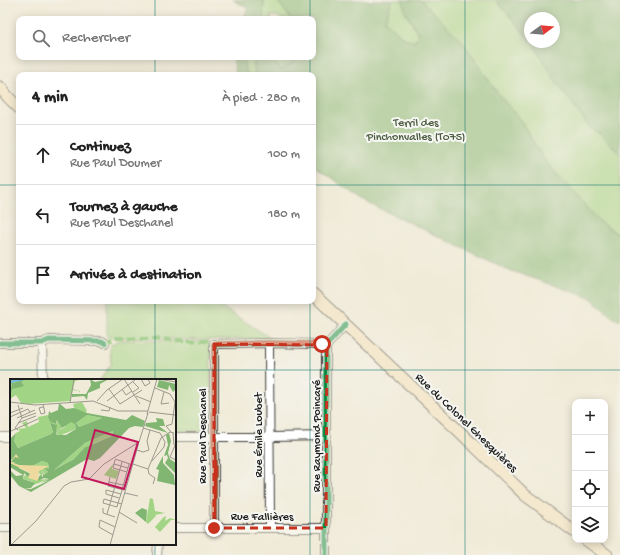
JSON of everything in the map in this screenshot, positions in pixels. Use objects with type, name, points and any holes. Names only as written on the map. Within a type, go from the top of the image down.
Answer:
[{"type":"main road","points":[[0,88],[16,105]]},
{"type":"main road","name":"Rue du Colonel Ghesquières","points":[[316,297],[525,495],[572,530]]},
{"type":"main road","points":[[590,543],[607,555]]},
{"type":"street","points":[[269,343],[327,345],[346,324]]},
{"type":"street","points":[[0,343],[42,343],[49,340],[102,341],[105,343]]},
{"type":"street","points":[[42,343],[43,379]]},
{"type":"street","name":"Rue Paul Deschanel","points":[[214,528],[214,344],[269,343]]},
{"type":"street","name":"Rue Émile Loubet","points":[[269,343],[270,528]]},
{"type":"street","name":"Rue Raymond Poincaré","points":[[326,555],[327,345]]},
{"type":"street","points":[[176,437],[326,436]]},
{"type":"street","name":"Rue Fallières","points":[[176,528],[326,528]]},
{"type":"highlighted area","points":[[214,344],[327,345],[326,528],[214,528]]},
{"type":"green space","points":[[233,0],[264,0],[263,16],[244,16],[248,8]]},
{"type":"green space","points":[[263,0],[277,0],[289,16],[263,16]]},
{"type":"green space","name":"Terril des Pinchonvalles (T075)","points":[[277,0],[368,0],[372,2],[372,0],[392,0],[385,21],[406,39],[414,42],[419,35],[405,11],[403,0],[421,0],[462,41],[499,95],[520,120],[545,161],[603,225],[620,235],[620,321],[612,317],[591,298],[509,270],[364,201],[316,167],[316,72],[255,72],[253,60],[274,60],[280,70],[294,62],[290,60],[316,60],[316,16],[289,16]]},
{"type":"green space","points":[[392,0],[403,0],[405,11],[419,36],[414,42],[406,39],[385,21]]},
{"type":"green space","points":[[421,0],[496,0],[524,33],[524,48],[536,48],[557,83],[590,128],[600,134],[620,154],[620,235],[603,225],[545,161],[520,120],[499,95],[462,41]]},
{"type":"green space","points":[[496,0],[620,0],[620,154],[600,134],[590,128],[557,83],[536,48],[560,48],[560,12],[524,12],[524,33]]},
{"type":"green space","points":[[234,60],[244,60],[247,72],[236,72]]},
{"type":"green space","points":[[244,60],[253,60],[255,72],[247,72]]},
{"type":"green space","points":[[274,60],[290,60],[294,62],[280,70]]},
{"type":"green space","points":[[107,304],[214,304],[223,308],[269,337],[211,340],[107,337]]},
{"type":"green space","points":[[117,341],[208,342],[211,346],[210,431],[176,431],[176,379],[101,379],[111,364],[111,345]]},
{"type":"marked path","points":[[105,343],[116,338],[207,341],[214,344]]},
{"type":"cycle path","points":[[326,555],[326,348],[346,324]]},
{"type":"cycle path","points":[[0,343],[42,343],[49,340],[102,341],[105,343]]},
{"type":"cycle path","points":[[214,528],[214,344],[269,343],[327,345]]},
{"type":"route","points":[[214,528],[214,344],[322,344]]}]
